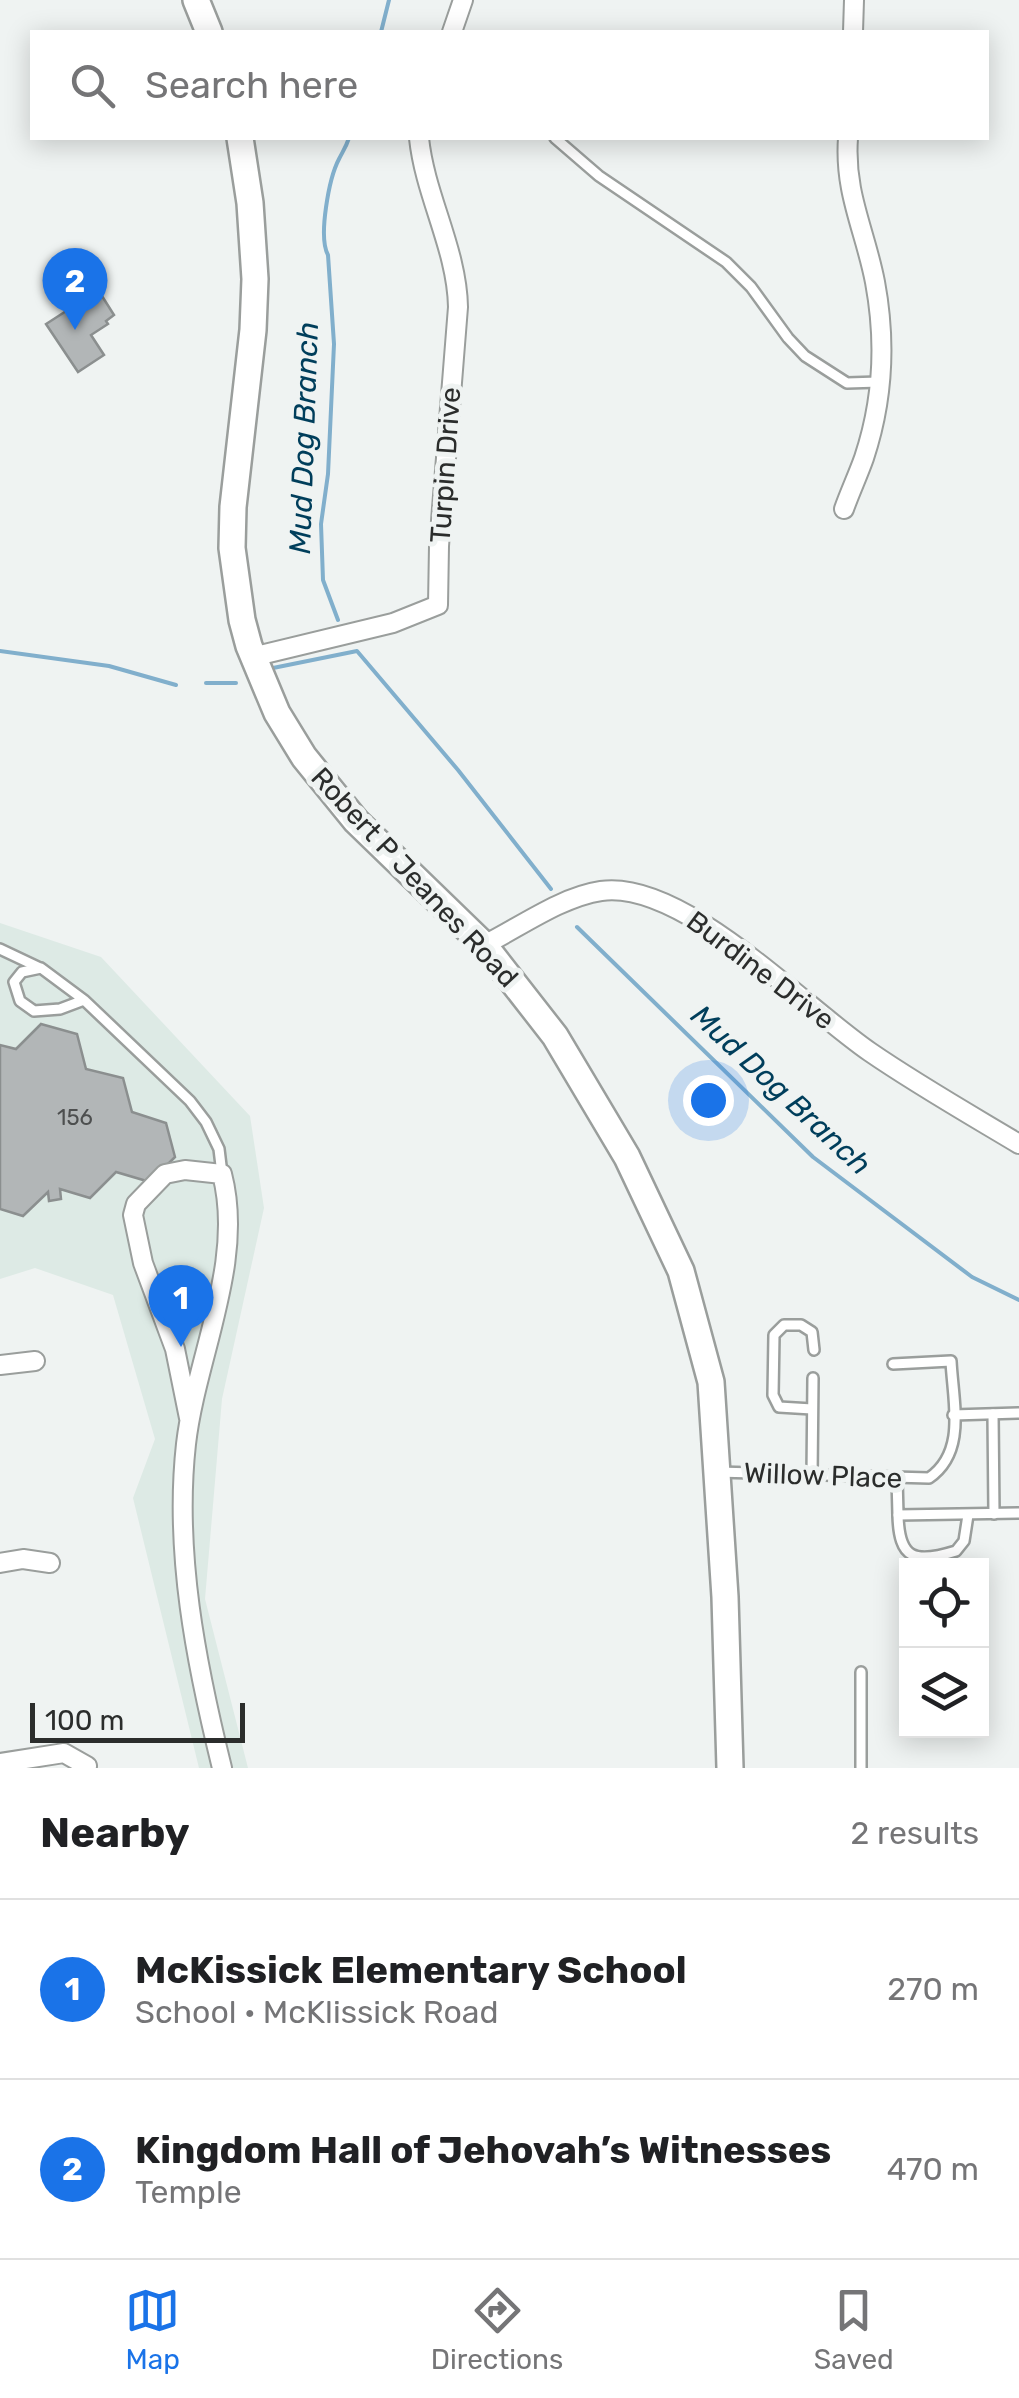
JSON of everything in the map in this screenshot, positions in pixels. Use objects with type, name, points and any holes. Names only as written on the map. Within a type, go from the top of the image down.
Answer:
[{"type":"street","points":[[196,0],[208,30]]},
{"type":"street","points":[[453,30],[463,0]]},
{"type":"street","points":[[853,30],[854,0]]},
{"type":"street","name":"Robert P Jeanes Road","points":[[240,140],[250,203],[253,330],[233,506],[232,548],[242,620],[252,657],[277,713],[304,756],[356,821],[484,945],[566,1052],[627,1156],[660,1223],[680,1271],[711,1382],[730,1768]]},
{"type":"street","name":"Turpin Drive","points":[[252,657],[393,624],[438,605],[438,546],[458,280],[422,169],[419,140]]},
{"type":"street","points":[[844,509],[862,462],[881,381],[882,338],[876,288],[849,189],[848,140]]},
{"type":"street","name":"Burdine Drive","points":[[484,945],[562,905],[602,891],[663,900],[698,919],[869,1052],[1019,1144]]},
{"type":"street","points":[[190,1418],[175,1349],[143,1263],[133,1215],[136,1204],[165,1174],[185,1170],[222,1174],[228,1212],[220,1295],[185,1448],[184,1528],[190,1618],[222,1768]]},
{"type":"street","points":[[0,1365],[35,1361]]},
{"type":"street","points":[[0,1563],[23,1559],[50,1563]]},
{"type":"street","points":[[0,1763],[64,1754],[87,1766]]},
{"type":"lane","points":[[557,140],[599,176],[726,262],[751,287],[805,356],[847,383],[881,381]]},
{"type":"lane","points":[[0,949],[41,968],[84,1000],[190,1101],[219,1149],[222,1174]]},
{"type":"lane","points":[[41,968],[22,972],[14,982],[20,1001],[34,1011],[60,1010],[84,1000]]},
{"type":"lane","points":[[812,1409],[779,1407],[773,1395],[774,1335],[784,1325],[800,1324],[812,1332],[814,1350]]},
{"type":"lane","points":[[893,1364],[951,1361],[953,1415],[1019,1413]]},
{"type":"lane","points":[[812,1476],[813,1378]]},
{"type":"lane","points":[[993,1414],[994,1514]]},
{"type":"lane","name":"Willow Place","points":[[716,1472],[929,1478],[945,1467],[954,1446],[953,1415]]},
{"type":"lane","points":[[897,1478],[898,1541],[905,1551],[924,1556],[956,1551],[964,1541],[968,1514]]},
{"type":"lane","points":[[898,1515],[1019,1513]]},
{"type":"lane","points":[[861,1672],[861,1768]]},
{"type":"shaded area","points":[[0,923],[101,957],[250,1116],[264,1208],[222,1399],[205,1599],[248,1768],[199,1768],[133,1498],[155,1439],[113,1295],[35,1268],[0,1279]]},
{"type":"building","points":[[102,296],[114,315],[91,335],[104,355],[78,372],[46,324],[71,308],[73,311]]},
{"type":"building","points":[[41,1024],[77,1034],[86,1069],[123,1078],[132,1112],[166,1123],[175,1157],[150,1182],[116,1172],[90,1198],[60,1189],[61,1199],[49,1201],[48,1192],[23,1216],[0,1209],[0,1045],[16,1049]]},
{"type":"waterway","name":"Mud Dog Branch","points":[[382,30],[389,0]]},
{"type":"waterway","name":"Mud Dog Branch","points":[[338,620],[323,580],[321,524],[328,474],[334,344],[324,235],[332,179],[348,140]]},
{"type":"waterway","points":[[0,651],[109,666],[176,685]]},
{"type":"waterway","name":"Mud Dog Branch","points":[[273,668],[357,651],[458,770],[551,889]]},
{"type":"waterway","points":[[206,683],[236,683]]},
{"type":"waterway","name":"Mud Dog Branch","points":[[577,927],[813,1157],[972,1277],[1019,1300]]},
{"type":"place","name":"Kingdom Hall of Jehovah’s Witnesses","points":[[75,330]]},
{"type":"place","name":"McKissick Elementary School","points":[[181,1347]]}]
